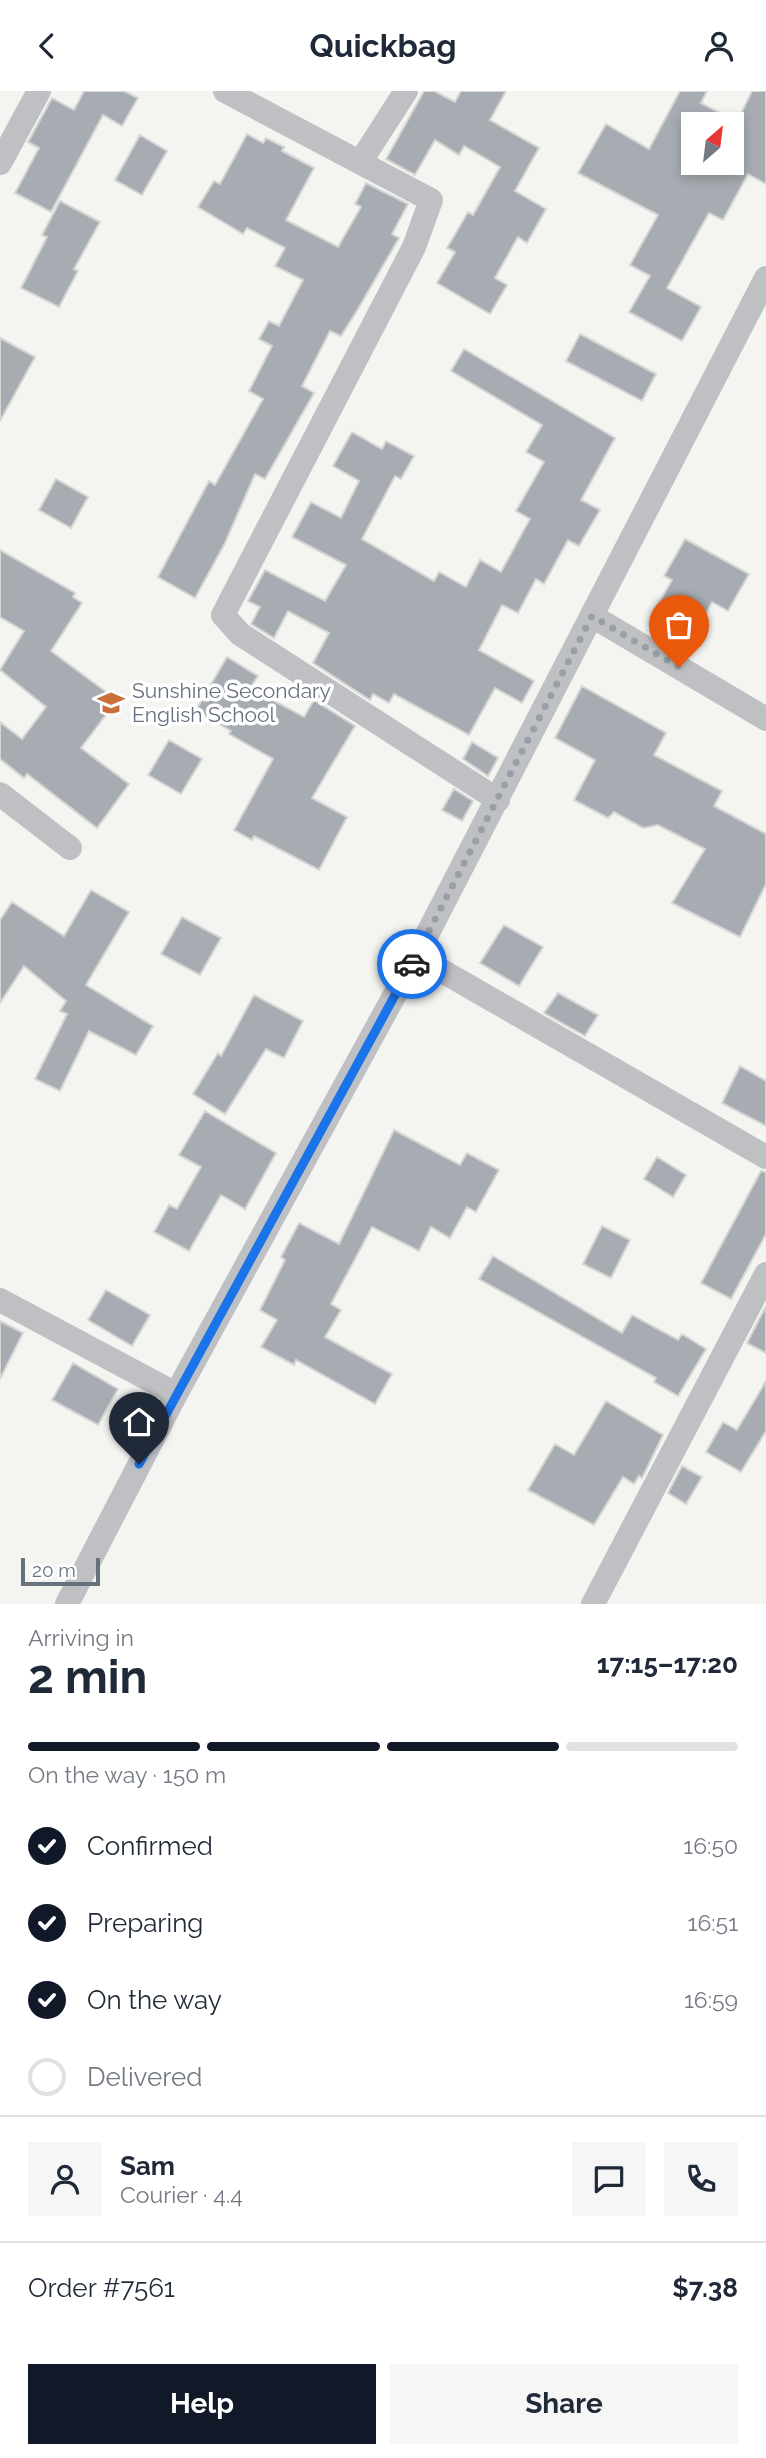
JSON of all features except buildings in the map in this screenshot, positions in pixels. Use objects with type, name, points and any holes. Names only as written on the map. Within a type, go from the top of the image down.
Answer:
[{"type":"street","points":[[0,163],[39,91]]},
{"type":"street","points":[[225,91],[431,200],[414,247],[223,615],[240,634],[498,800]]},
{"type":"street","points":[[361,161],[406,91]]},
{"type":"street","points":[[67,1604],[176,1394],[416,956],[766,278]]},
{"type":"street","points":[[592,616],[766,719]]},
{"type":"street","points":[[0,794],[70,848]]},
{"type":"street","points":[[416,956],[766,1157]]},
{"type":"street","points":[[593,1604],[766,1274]]},
{"type":"street","points":[[0,1300],[176,1394]]},
{"type":"way so far","points":[[412,964],[592,616],[679,667]]},
{"type":"place","name":"Sunshine Secondary English School","points":[[111,703]]},
{"type":"route","points":[[139,1464],[412,964]]}]
